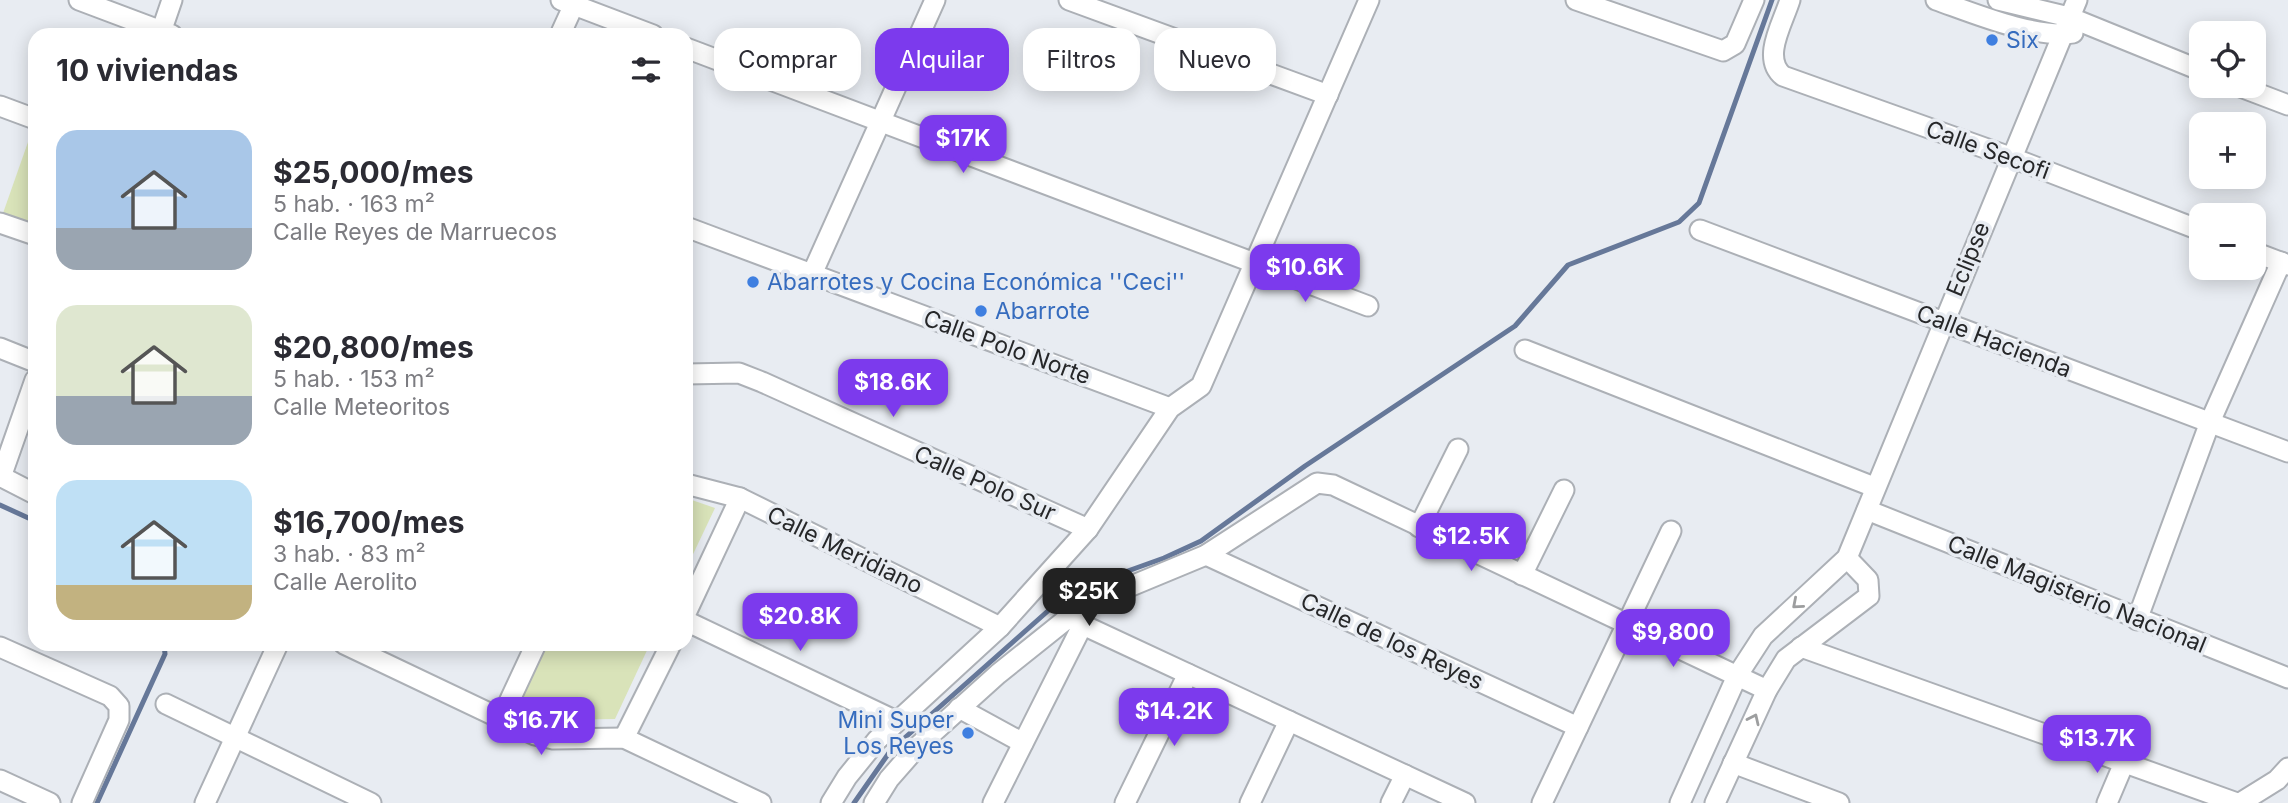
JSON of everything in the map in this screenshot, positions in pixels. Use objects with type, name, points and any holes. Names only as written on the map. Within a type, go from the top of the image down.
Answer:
[{"type":"street","points":[[79,0],[149,28]]},
{"type":"street","points":[[165,28],[172,0]]},
{"type":"street","points":[[812,274],[935,0]]},
{"type":"street","points":[[1069,0],[1328,95]]},
{"type":"street","points":[[831,803],[860,760],[896,721],[1000,627],[1088,529],[1170,408],[1201,386],[1369,0]]},
{"type":"street","points":[[1576,0],[1714,49],[1730,49],[1743,31],[1754,0]]},
{"type":"street","name":"Calle Secofi","points":[[1790,0],[1772,56],[1776,69],[1783,76],[2010,157],[2189,226]]},
{"type":"street","points":[[1998,0],[2069,17],[2095,30],[2189,66]]},
{"type":"street","points":[[562,28],[571,2],[636,28]]},
{"type":"street","points":[[1949,2],[1994,19],[2069,17]]},
{"type":"street","name":"Eclipse","points":[[1847,558],[2069,17]]},
{"type":"street","points":[[693,51],[1368,306]]},
{"type":"street","points":[[2266,97],[2288,105]]},
{"type":"street","points":[[0,107],[28,117]]},
{"type":"street","points":[[0,223],[28,233]]},
{"type":"street","name":"Calle Polo Norte","points":[[693,230],[1170,408]]},
{"type":"street","name":"Calle Hacienda","points":[[1700,230],[2288,452]]},
{"type":"street","points":[[2137,620],[2210,422],[2284,263],[2266,256]]},
{"type":"street","points":[[0,348],[28,359]]},
{"type":"street","points":[[1525,350],[1874,487]]},
{"type":"street","name":"Calle Polo Sur","points":[[693,374],[739,373],[762,382],[1088,529]]},
{"type":"street","points":[[28,399],[0,477],[28,491]]},
{"type":"street","points":[[1419,527],[1458,449]]},
{"type":"street","points":[[874,803],[917,747],[959,708],[1075,621],[1095,601],[1206,555],[1310,485],[1333,485],[1767,690]]},
{"type":"street","name":"Calle Meridiano","points":[[693,486],[740,498],[1000,627]]},
{"type":"street","points":[[1522,575],[1564,490]]},
{"type":"street","points":[[693,598],[740,498]]},
{"type":"street","name":"Calle Magisterio Nacional","points":[[1867,510],[2288,678]]},
{"type":"street","points":[[1542,803],[1671,531]]},
{"type":"street","name":"Calle de los Reyes","points":[[1206,555],[1578,727]]},
{"type":"street","points":[[1680,803],[1737,676],[1763,636],[1847,558],[1868,580],[1871,592],[1786,659],[1767,690],[1715,803]]},
{"type":"street","points":[[1075,621],[1465,803]]},
{"type":"street","points":[[993,803],[1023,743],[1075,621]]},
{"type":"street","points":[[693,624],[896,721]]},
{"type":"street","points":[[0,647],[110,696],[119,706],[119,720],[82,803]]},
{"type":"street","points":[[1801,647],[2239,803],[2277,780],[2288,768]]},
{"type":"street","points":[[205,803],[275,651]]},
{"type":"street","points":[[359,651],[501,719],[553,739],[624,738],[761,803]]},
{"type":"street","points":[[501,719],[533,651]]},
{"type":"street","points":[[624,738],[668,651]]},
{"type":"street","points":[[1125,803],[1188,674]]},
{"type":"street","points":[[166,704],[370,803]]},
{"type":"street","points":[[959,708],[1023,743]]},
{"type":"street","points":[[1250,803],[1289,721]]},
{"type":"street","points":[[1733,763],[1839,803]]},
{"type":"street","points":[[2107,803],[2124,763]]},
{"type":"street","points":[[1391,803],[1405,775]]},
{"type":"street","points":[[0,780],[50,803]]},
{"type":"green space","points":[[28,142],[28,225],[2,216]]},
{"type":"green space","points":[[693,500],[715,508],[693,554]]},
{"type":"green space","points":[[540,651],[647,651],[615,719],[545,720],[516,703]]},
{"type":"waterway","points":[[854,803],[891,750],[1049,610],[1086,586],[1164,558],[1201,541],[1305,466],[1515,326],[1568,265],[1679,222],[1699,203],[1772,0]]},
{"type":"waterway","points":[[0,505],[28,518]]},
{"type":"waterway","points":[[97,803],[165,651]]},
{"type":"place","name":"Six","points":[[1992,40]]},
{"type":"place","name":"Abarrotes y Cocina Económica ''Ceci''","points":[[753,282]]},
{"type":"place","name":"Abarrote","points":[[981,311]]},
{"type":"place","name":"Mini Super Los Reyes","points":[[968,733]]}]
